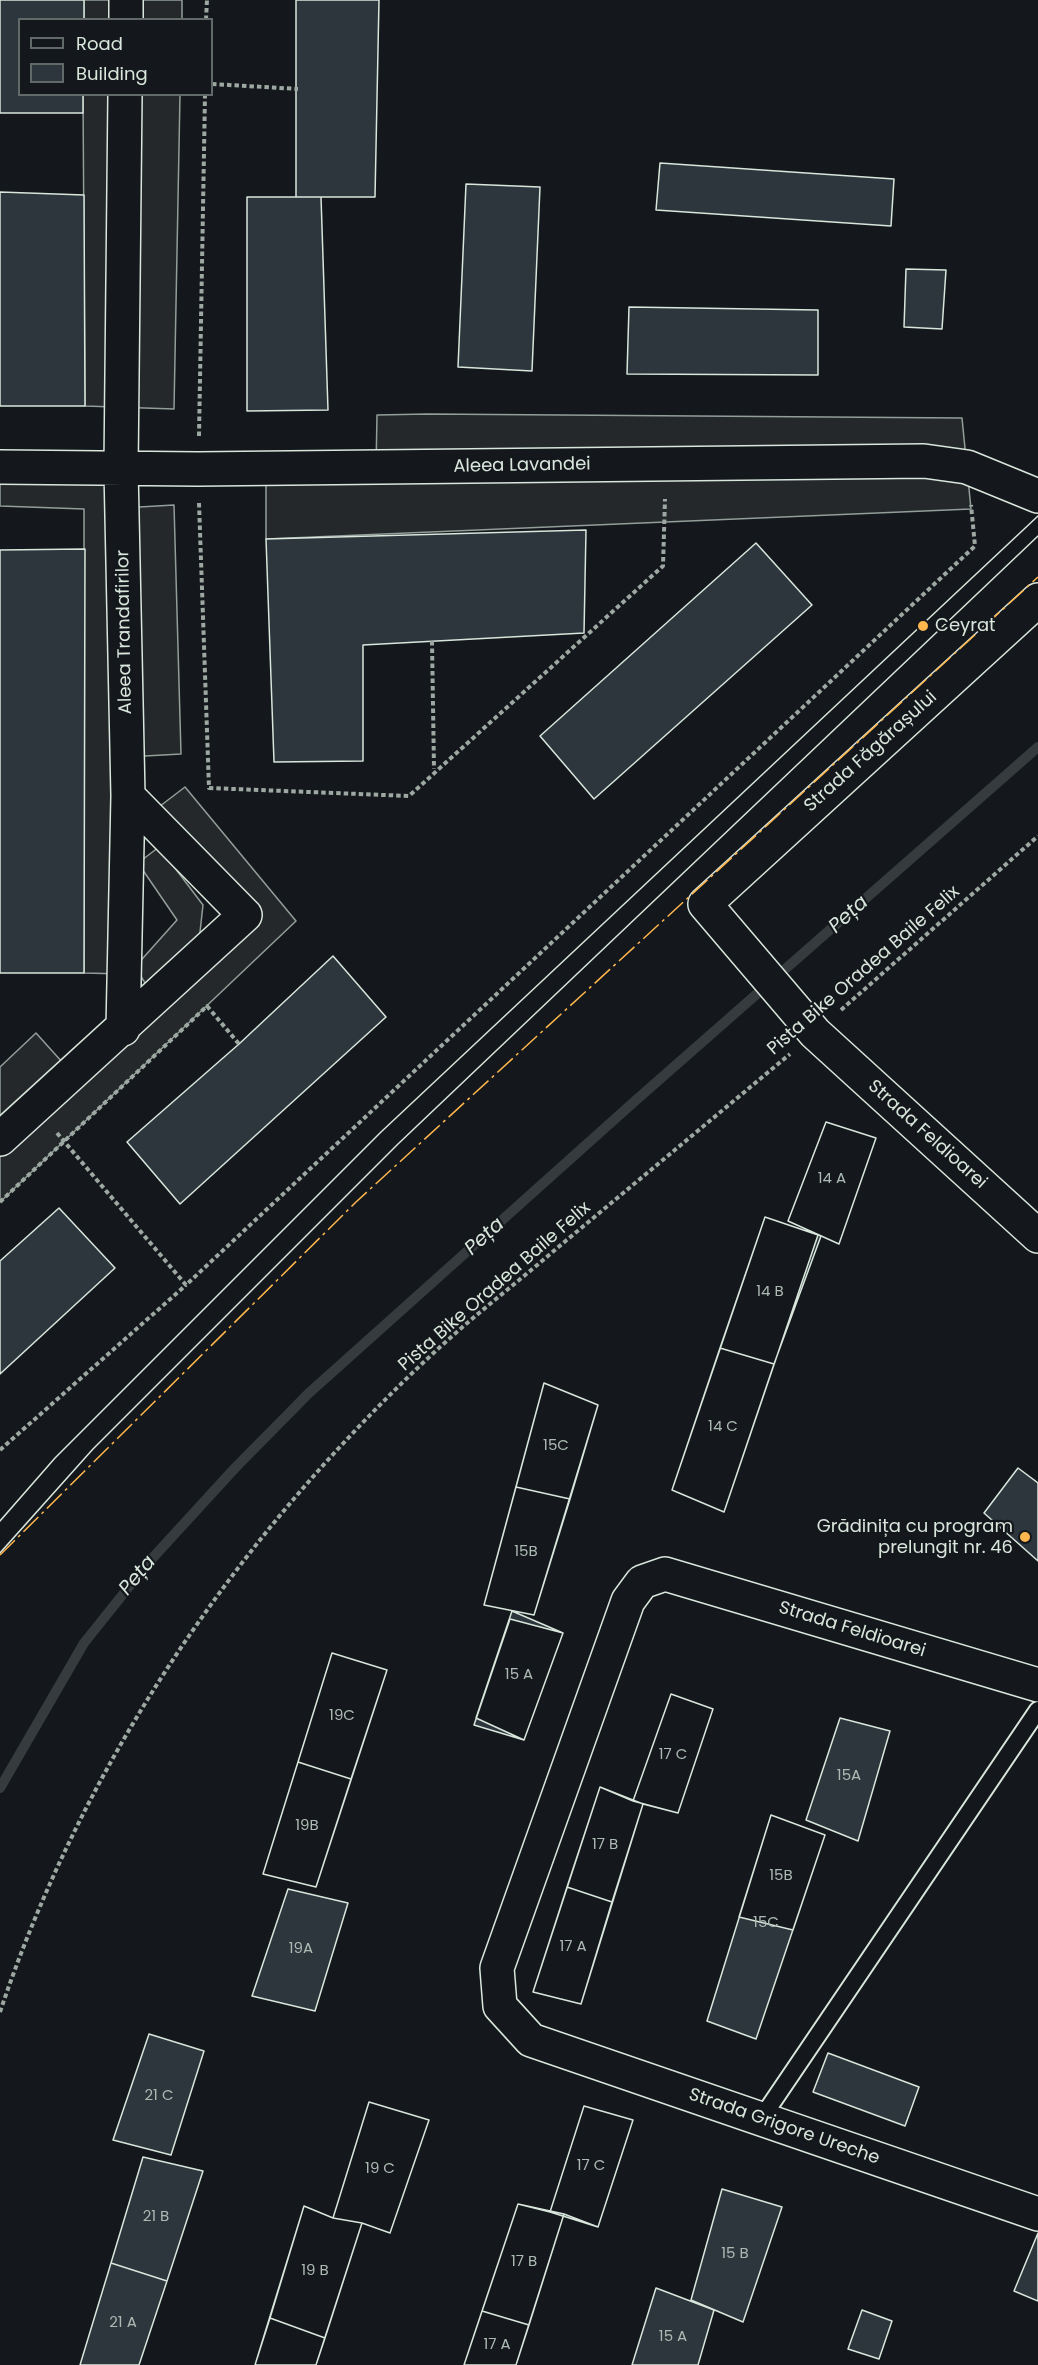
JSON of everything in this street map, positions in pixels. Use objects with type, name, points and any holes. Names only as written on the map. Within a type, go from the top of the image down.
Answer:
[{"type":"street","points":[[126,0],[126,18]]},
{"type":"street","name":"Aleea Trandafirilor","points":[[123,1029],[128,796],[121,469],[125,96]]},
{"type":"street","name":"Aleea Lavandei","points":[[0,467],[198,470],[924,461],[967,467],[1038,496]]},
{"type":"street","name":"Strada Făgărașului","points":[[711,911],[1038,600]]},
{"type":"street","points":[[0,1139],[123,1029],[245,915],[128,796]]},
{"type":"street","name":"Strada Feldioarei","points":[[711,911],[811,1027],[1038,1236]]},
{"type":"street","name":"Strada Feldioarei","points":[[531,2040],[500,2006],[497,1968],[628,1601],[642,1582],[665,1574],[1038,1685]]},
{"type":"street","name":"Strada Grigore Ureche","points":[[531,2040],[1038,2214]]},
{"type":"lane","points":[[761,2119],[1038,1710]]},
{"type":"path","points":[[206,18],[207,0]]},
{"type":"path","points":[[213,84],[298,89]]},
{"type":"path","points":[[205,96],[198,470],[209,788],[409,796],[435,770],[663,566],[665,465]]},
{"type":"path","points":[[0,1450],[186,1285],[975,546],[967,467]]},
{"type":"path","points":[[432,641],[435,770]]},
{"type":"path","name":"Pista Bike Oradea Baile Felix","points":[[0,2012],[13,1972],[57,1868],[103,1776],[160,1678],[214,1599],[329,1457],[440,1347],[811,1027],[1038,836]]},
{"type":"path","points":[[0,1202],[207,1006],[238,1044]]},
{"type":"path","points":[[34,1109],[186,1285]]},
{"type":"shaded area","points":[[84,0],[182,0],[182,18],[84,18]]},
{"type":"shaded area","points":[[83,96],[180,96],[174,409],[85,406]]},
{"type":"shaded area","points":[[377,415],[962,418],[971,509],[266,539],[266,469],[376,468]]},
{"type":"shaded area","points":[[0,467],[121,469],[122,508],[174,505],[181,754],[127,757],[124,974],[84,973],[84,509],[0,506]]},
{"type":"shaded area","points":[[185,787],[296,921],[0,1202],[0,1067],[36,1033],[72,1073],[245,915],[147,816]]},
{"type":"shaded area","points":[[159,847],[203,905],[199,941],[147,986],[135,967],[177,920],[138,863]]},
{"type":"building","points":[[0,0],[84,0],[84,18],[18,18],[18,96],[83,96],[83,113],[0,113]]},
{"type":"building","points":[[296,0],[379,0],[375,197],[296,197]]},
{"type":"building","points":[[660,163],[894,179],[891,226],[656,210]]},
{"type":"building","points":[[466,184],[540,187],[532,371],[458,367]]},
{"type":"building","points":[[0,192],[84,195],[85,406],[0,406]]},
{"type":"building","points":[[247,197],[321,197],[328,410],[247,411]]},
{"type":"building","points":[[906,269],[946,270],[942,329],[904,327]]},
{"type":"building","points":[[629,307],[818,310],[818,375],[627,374]]},
{"type":"building","points":[[586,530],[584,633],[363,645],[363,761],[274,762],[266,539]]},
{"type":"building","points":[[756,543],[812,605],[594,799],[540,736]]},
{"type":"building","points":[[85,549],[84,973],[0,973],[0,550]]},
{"type":"building","points":[[333,956],[386,1017],[180,1204],[127,1142],[239,1044]]},
{"type":"building","points":[[826,1122],[876,1138],[839,1244],[788,1221]]},
{"type":"building","points":[[826,1122],[876,1138],[839,1244],[788,1221]]},
{"type":"building","points":[[59,1208],[115,1268],[0,1374],[0,1261]]},
{"type":"building","points":[[765,1217],[818,1235],[724,1512],[672,1490]]},
{"type":"building","points":[[765,1217],[821,1236],[774,1364],[720,1348]]},
{"type":"building","points":[[720,1348],[774,1364],[724,1512],[672,1490]]},
{"type":"building","points":[[544,1383],[598,1405],[534,1615],[484,1605]]},
{"type":"building","points":[[544,1383],[598,1405],[570,1499],[516,1487]]},
{"type":"building","name":"Grădinița cu program prelungit nr. 46","points":[[1018,1468],[1038,1483],[1038,1561],[984,1513]]},
{"type":"building","points":[[516,1487],[570,1499],[534,1615],[484,1605]]},
{"type":"building","points":[[512,1611],[563,1633],[524,1740],[476,1718]]},
{"type":"building","points":[[510,1619],[563,1633],[524,1740],[474,1725]]},
{"type":"building","points":[[332,1653],[387,1670],[316,1887],[263,1874]]},
{"type":"building","points":[[332,1653],[387,1670],[351,1779],[298,1762]]},
{"type":"building","points":[[671,1694],[713,1709],[678,1813],[643,1804],[581,2004],[533,1992],[600,1787],[633,1801]]},
{"type":"building","points":[[671,1694],[713,1709],[678,1813],[633,1801]]},
{"type":"building","points":[[840,1718],[890,1731],[858,1841],[806,1820]]},
{"type":"building","points":[[298,1762],[351,1779],[316,1887],[263,1874]]},
{"type":"building","points":[[600,1787],[643,1804],[612,1902],[567,1887]]},
{"type":"building","points":[[771,1815],[825,1835],[756,2039],[707,2021]]},
{"type":"building","points":[[771,1815],[825,1835],[793,1930],[739,1917]]},
{"type":"building","points":[[567,1887],[612,1902],[581,2004],[533,1992]]},
{"type":"building","points":[[288,1889],[348,1903],[315,2011],[252,1996]]},
{"type":"building","points":[[149,2034],[204,2051],[171,2155],[113,2140]]},
{"type":"building","points":[[828,2053],[919,2087],[905,2126],[813,2092]]},
{"type":"building","points":[[369,2102],[429,2120],[390,2233],[362,2223],[316,2365],[255,2365],[304,2206],[333,2218]]},
{"type":"building","points":[[369,2102],[429,2120],[390,2233],[362,2223],[333,2218]]},
{"type":"building","points":[[584,2106],[633,2120],[598,2227],[564,2214],[516,2365],[464,2365],[518,2204],[550,2212]]},
{"type":"building","points":[[584,2106],[633,2120],[598,2227],[550,2212]]},
{"type":"building","points":[[143,2157],[203,2171],[167,2281],[111,2263]]},
{"type":"building","points":[[722,2189],[782,2207],[743,2322],[691,2300]]},
{"type":"building","points":[[518,2204],[564,2214],[529,2325],[482,2311]]},
{"type":"building","points":[[304,2206],[333,2218],[362,2223],[325,2338],[270,2318]]},
{"type":"building","points":[[1038,2233],[1038,2301],[1014,2291]]},
{"type":"building","points":[[111,2263],[167,2281],[139,2365],[80,2365]]},
{"type":"building","points":[[656,2288],[714,2310],[698,2365],[632,2365]]},
{"type":"building","points":[[862,2310],[892,2321],[879,2359],[848,2349]]},
{"type":"building","points":[[482,2311],[529,2325],[516,2365],[464,2365]]},
{"type":"building","points":[[270,2318],[325,2338],[316,2365],[255,2365]]},
{"type":"waterway","name":"Peța","points":[[0,1788],[84,1643],[148,1563],[235,1468],[309,1393],[635,1101],[1038,747]]},
{"type":"tram line","points":[[0,1521],[55,1458],[381,1132],[1038,516]]},
{"type":"tram line","points":[[0,1553],[93,1449],[398,1144],[1038,536]]},
{"type":"power","points":[[0,1555],[356,1202],[1038,577]]},
{"type":"place","name":"Ceyrat","points":[[923,626]]},
{"type":"place","name":"Grădinița cu program prelungit nr. 46","points":[[1025,1537]]}]
